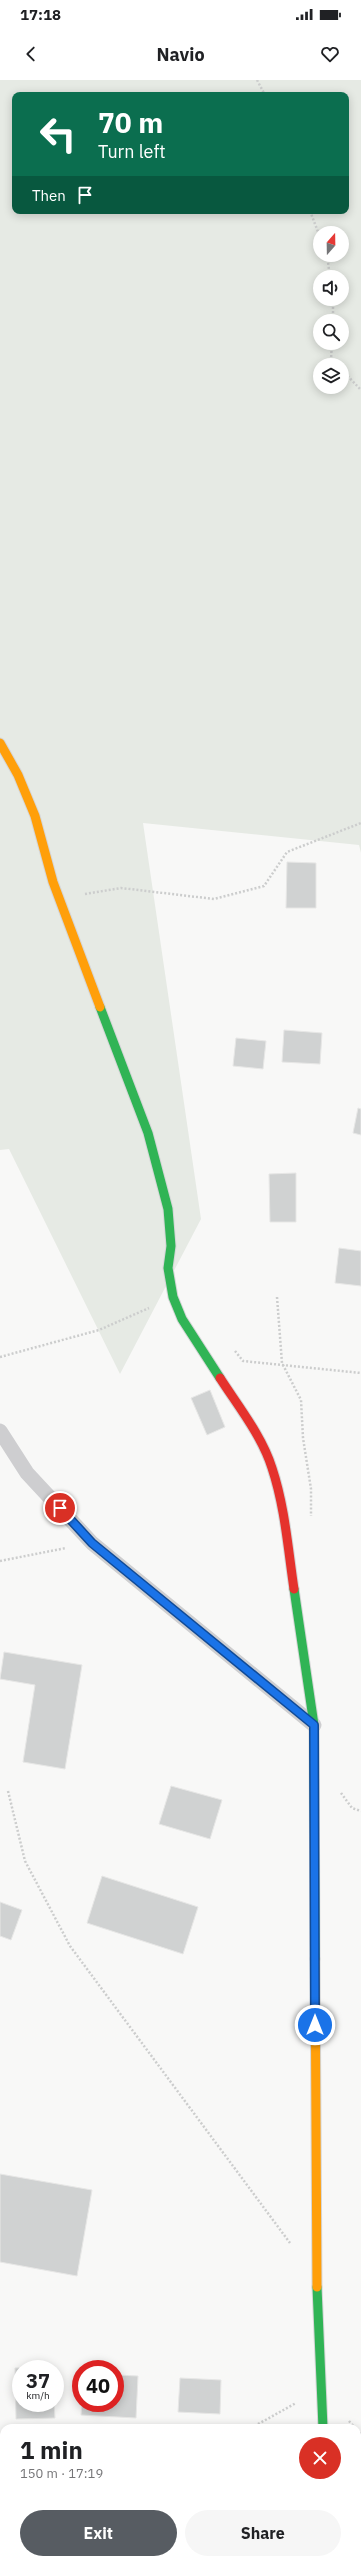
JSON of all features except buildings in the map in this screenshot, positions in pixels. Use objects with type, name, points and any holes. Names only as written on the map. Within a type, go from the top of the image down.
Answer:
[{"type":"street","points":[[0,743],[18,775],[35,816],[59,898],[148,1133],[168,1209],[171,1246],[168,1268],[173,1297],[182,1319],[253,1430],[272,1467],[281,1503],[314,1725],[317,2320],[323,2424]]},
{"type":"lane","points":[[0,1431],[27,1473],[92,1543],[314,1725]]},
{"type":"path","points":[[257,80],[263,92]]},
{"type":"path","points":[[311,214],[316,226]]},
{"type":"path","points":[[349,377],[361,390]]},
{"type":"path","points":[[59,898],[121,888],[214,899],[264,886],[286,852],[361,823]]},
{"type":"path","points":[[0,1357],[99,1330],[173,1297]]},
{"type":"path","points":[[277,1297],[282,1363],[301,1400],[303,1438],[311,1489],[311,1520]]},
{"type":"path","points":[[234,1350],[243,1361],[282,1363],[361,1373]]},
{"type":"path","points":[[0,1561],[92,1543]]},
{"type":"path","points":[[8,1792],[25,1861],[70,1946],[293,2247]]},
{"type":"shaded area","points":[[0,80],[361,80],[361,853],[359,845],[143,823],[201,1219],[120,1374],[9,1149],[0,1150]]},
{"type":"traffic: fast","points":[[100,1007],[148,1133],[168,1209],[171,1246],[168,1268],[173,1297],[182,1319],[220,1378]]},
{"type":"traffic: fast","points":[[294,1589],[314,1725],[315,1959]]},
{"type":"traffic: fast","points":[[317,2287],[323,2424]]},
{"type":"traffic: slow","points":[[0,743],[18,775],[35,816],[53,882],[100,1007]]},
{"type":"traffic: slow","points":[[315,1959],[317,2287]]},
{"type":"traffic: jam","points":[[220,1378],[242,1410],[268,1456],[283,1513],[294,1589]]},
{"type":"route","points":[[60,1508],[92,1543],[314,1725],[315,2025]]}]
